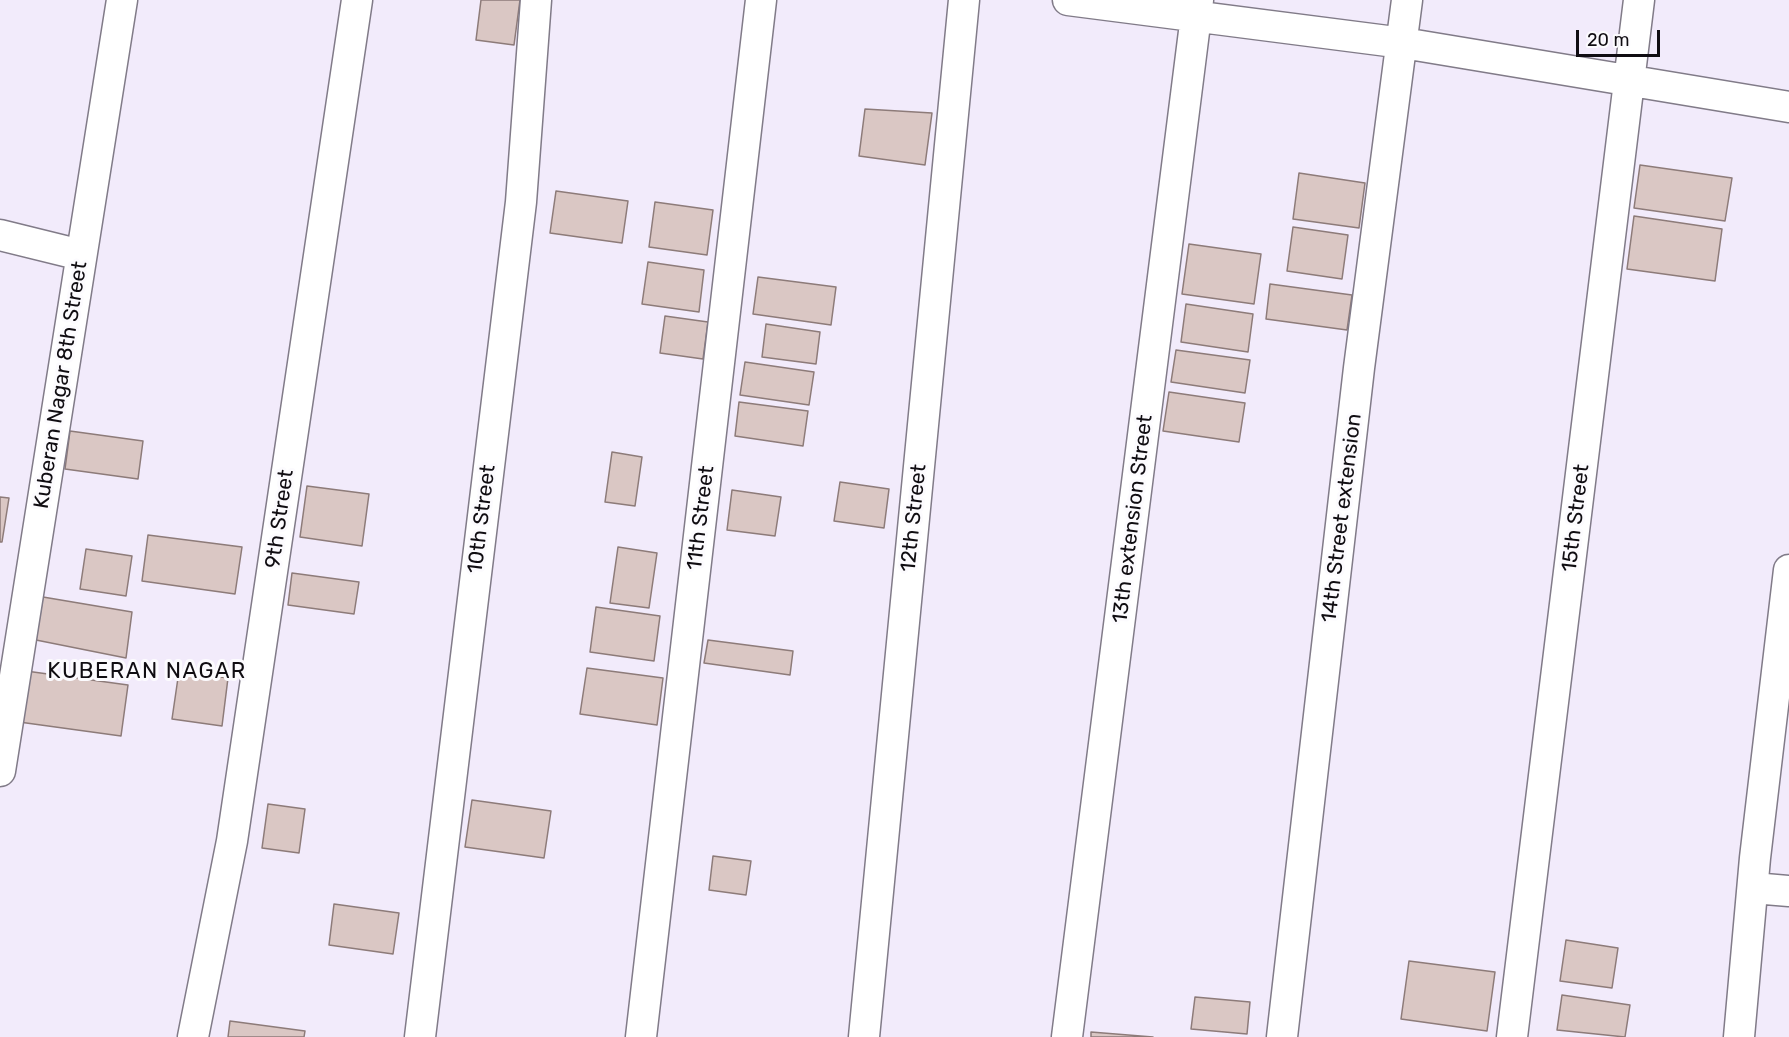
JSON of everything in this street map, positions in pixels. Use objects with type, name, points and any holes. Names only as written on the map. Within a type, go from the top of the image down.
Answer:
[{"type":"street","name":"Kuberan Nagar 8th Street","points":[[0,771],[122,0]]},
{"type":"street","name":"9th Street","points":[[193,1037],[232,841],[357,0]]},
{"type":"street","name":"10th Street","points":[[420,1037],[521,202],[536,0]]},
{"type":"street","name":"11th Street","points":[[641,1037],[761,0]]},
{"type":"street","name":"12th Street","points":[[864,1037],[964,0]]},
{"type":"street","points":[[1068,0],[1198,9],[1789,107]]},
{"type":"street","name":"14th Street extension","points":[[1282,1037],[1359,368],[1407,0]]},
{"type":"street","name":"15th Street","points":[[1512,1037],[1639,0]]},
{"type":"street","name":"13th extension Street","points":[[1067,1037],[1198,9]]},
{"type":"street","points":[[0,235],[81,255]]},
{"type":"street","points":[[1739,1037],[1753,888],[1789,570]]},
{"type":"street","points":[[1753,888],[1789,891]]},
{"type":"building","points":[[481,0],[520,0],[514,45],[476,40]]},
{"type":"building","points":[[865,109],[932,113],[925,165],[859,156]]},
{"type":"building","points":[[1640,165],[1732,178],[1725,221],[1634,208]]},
{"type":"building","points":[[1299,173],[1365,183],[1359,228],[1293,219]]},
{"type":"building","points":[[556,191],[628,201],[622,243],[550,233]]},
{"type":"building","points":[[655,202],[713,210],[707,255],[649,247]]},
{"type":"building","points":[[1634,216],[1722,229],[1715,281],[1627,269]]},
{"type":"building","points":[[1293,227],[1348,235],[1342,279],[1287,271]]},
{"type":"building","points":[[1189,244],[1261,254],[1254,304],[1182,294]]},
{"type":"building","points":[[648,262],[704,270],[699,312],[642,304]]},
{"type":"building","points":[[758,277],[836,287],[831,325],[753,314]]},
{"type":"building","points":[[1270,284],[1352,295],[1347,330],[1266,319]]},
{"type":"building","points":[[1186,304],[1253,314],[1248,352],[1181,342]]},
{"type":"building","points":[[665,316],[708,322],[703,359],[660,353]]},
{"type":"building","points":[[766,324],[820,332],[816,364],[762,357]]},
{"type":"building","points":[[1176,350],[1250,360],[1245,393],[1171,382]]},
{"type":"building","points":[[745,362],[814,372],[809,405],[740,395]]},
{"type":"building","points":[[1169,392],[1245,403],[1239,442],[1163,431]]},
{"type":"building","points":[[739,402],[808,411],[803,446],[735,436]]},
{"type":"building","points":[[70,431],[143,441],[138,479],[65,469]]},
{"type":"building","points":[[612,452],[642,457],[635,506],[605,502]]},
{"type":"building","points":[[840,482],[889,489],[884,528],[834,521]]},
{"type":"building","points":[[307,486],[369,494],[362,546],[300,537]]},
{"type":"building","points":[[732,490],[781,497],[775,536],[727,530]]},
{"type":"building","points":[[0,497],[9,498],[2,542],[0,542]]},
{"type":"building","points":[[148,535],[242,547],[235,594],[142,581]]},
{"type":"building","points":[[618,547],[657,553],[649,608],[610,603]]},
{"type":"building","points":[[86,549],[132,556],[126,596],[80,589]]},
{"type":"building","points":[[292,573],[359,582],[354,614],[288,605]]},
{"type":"building","points":[[43,597],[132,612],[126,658],[36,640]]},
{"type":"building","points":[[596,607],[660,616],[654,661],[590,652]]},
{"type":"building","points":[[708,640],[793,651],[790,675],[704,663]]},
{"type":"building","points":[[587,668],[663,678],[657,725],[580,714]]},
{"type":"building","points":[[26,671],[128,685],[121,736],[19,722]]},
{"type":"building","points":[[179,671],[228,678],[222,726],[172,719]]},
{"type":"building","points":[[472,800],[551,811],[544,858],[465,847]]},
{"type":"building","points":[[268,804],[305,809],[299,853],[262,848]]},
{"type":"building","points":[[713,856],[751,861],[746,895],[709,890]]},
{"type":"building","points":[[334,904],[399,913],[393,954],[329,945]]},
{"type":"building","points":[[1566,940],[1618,948],[1612,988],[1560,981]]},
{"type":"building","points":[[1409,961],[1495,972],[1487,1031],[1401,1019]]},
{"type":"building","points":[[1562,995],[1630,1005],[1625,1037],[1557,1030]]},
{"type":"building","points":[[1195,997],[1250,1002],[1247,1034],[1191,1029]]},
{"type":"building","points":[[230,1021],[305,1031],[304,1037],[228,1037]]},
{"type":"building","points":[[1091,1032],[1153,1037],[1091,1037]]},
{"type":"district","name":"KUBERAN NAGAR","points":[[147,672]]}]
